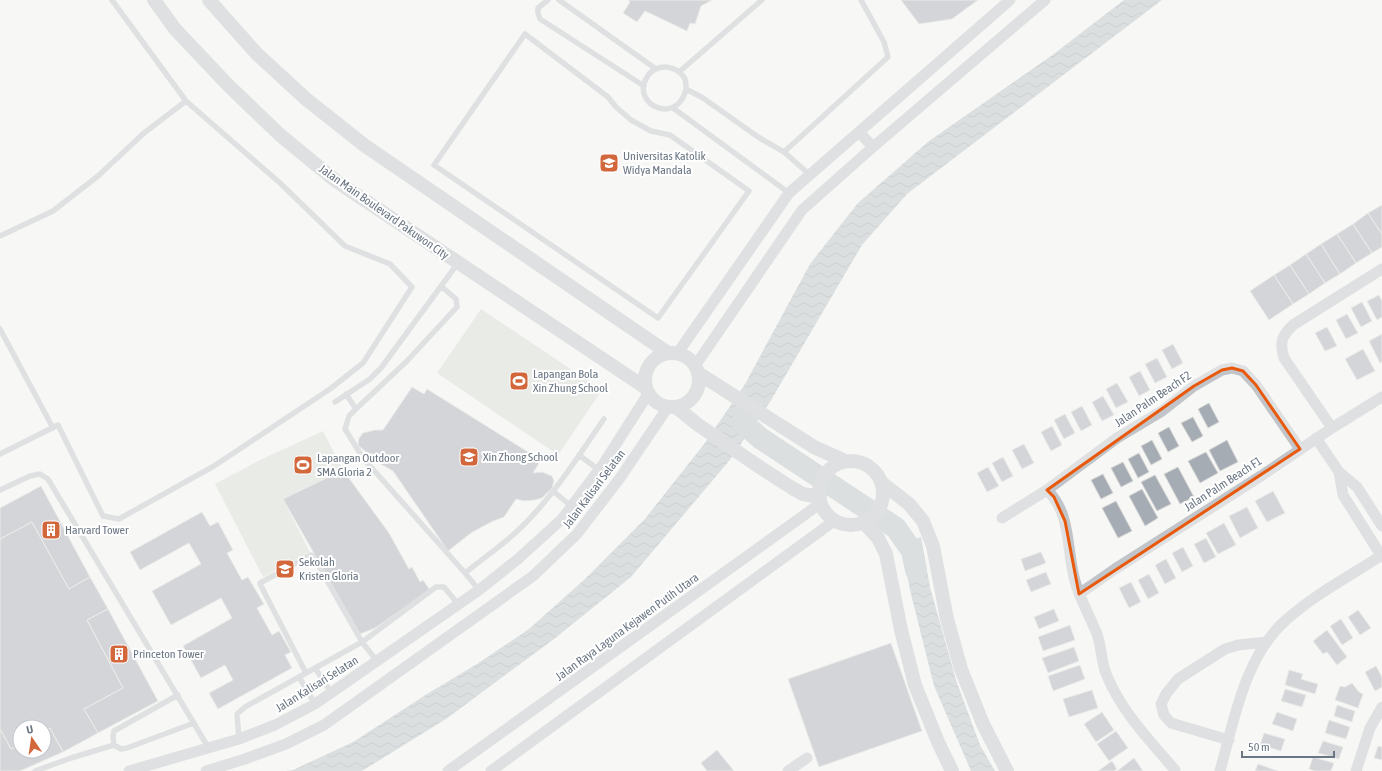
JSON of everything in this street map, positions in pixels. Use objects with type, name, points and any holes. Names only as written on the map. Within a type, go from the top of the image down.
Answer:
[{"type":"street","name":"Jalan Main Boulevard Pakuwon City","points":[[154,0],[175,29],[228,85],[280,135],[336,180],[647,391]]},
{"type":"street","points":[[209,0],[257,54],[306,99],[364,145],[672,354],[687,358],[696,370],[718,387],[814,447],[845,461]]},
{"type":"street","points":[[820,500],[803,494],[755,464],[672,407],[657,402],[647,391],[645,375],[651,363],[656,358],[672,354],[789,192],[1010,0]]},
{"type":"street","points":[[672,407],[683,404],[694,395],[697,388],[696,370],[802,210],[873,147],[1045,0]]},
{"type":"street","points":[[859,132],[873,147]]},
{"type":"street","points":[[1332,428],[1284,358],[1281,343],[1285,333],[1293,326],[1382,269]]},
{"type":"street","name":"Jalan Palm Beach F2","points":[[1002,518],[1047,490],[1118,438],[1162,411],[1194,386],[1222,370],[1232,368],[1243,371],[1256,384],[1300,450]]},
{"type":"street","name":"Jalan Kalisari Selatan","points":[[129,771],[238,738],[275,725],[315,704],[479,590],[518,559],[562,519],[599,470],[647,391]]},
{"type":"street","name":"Jalan Palm Beach F1","points":[[1079,594],[1115,569],[1261,476],[1316,438],[1382,397]]},
{"type":"street","name":"Jalan Kalisari Selatan","points":[[206,771],[286,744],[324,725],[533,576],[577,534],[672,407]]},
{"type":"street","points":[[1316,438],[1339,472],[1357,487],[1382,526]]},
{"type":"street","points":[[845,461],[857,461],[868,465],[877,473],[882,483],[884,495],[881,507],[874,516],[864,523],[854,526],[843,525],[834,521],[826,512],[820,500],[818,491],[821,481],[827,472],[835,465],[845,461]]},
{"type":"street","points":[[1220,771],[1248,676],[1266,642],[1286,620],[1306,604],[1382,556],[1343,495],[1339,472]]},
{"type":"street","points":[[882,483],[909,504],[923,521],[933,546],[947,619],[962,669],[983,724],[1007,771]]},
{"type":"street","points":[[1047,490],[1054,497],[1061,508],[1065,520],[1075,580],[1079,594],[1098,636],[1106,675],[1117,697],[1139,728],[1175,770]]},
{"type":"street","name":"Jalan Raya Laguna Kejawen Putih Utara","points":[[448,771],[820,500]]},
{"type":"street","points":[[491,771],[834,521]]},
{"type":"street","points":[[864,523],[878,538],[886,554],[900,630],[915,685],[938,742],[952,771]]},
{"type":"street","points":[[479,590],[491,605]]},
{"type":"street","points":[[1229,740],[1171,723],[1164,715],[1161,704],[1166,694],[1178,679],[1225,649],[1238,645],[1266,642]]},
{"type":"street","points":[[1356,771],[1370,728],[1382,707]]},
{"type":"street","points":[[788,771],[806,758]]},
{"type":"lane","points":[[0,454],[58,425],[103,516],[119,519],[214,466],[330,389],[363,363],[412,287],[390,264],[345,246],[280,183],[186,101],[112,0]]},
{"type":"lane","points":[[548,0],[538,8],[540,19],[644,86]]},
{"type":"lane","points":[[559,0],[656,69]]},
{"type":"lane","points":[[679,72],[762,0]]},
{"type":"lane","points":[[784,152],[888,58],[884,42],[861,0]]},
{"type":"lane","points":[[525,34],[608,97],[616,107],[631,120],[651,131],[670,135],[749,191],[658,318],[434,166],[525,34]]},
{"type":"lane","points":[[664,67],[672,68],[679,72],[685,80],[685,97],[673,108],[658,108],[652,105],[647,99],[644,92],[644,86],[649,74],[656,69],[664,67]]},
{"type":"lane","points":[[686,89],[704,98],[758,137],[784,152],[810,175]]},
{"type":"lane","points":[[0,236],[53,211],[98,176],[144,132],[186,101]]},
{"type":"lane","points":[[673,108],[789,192]]},
{"type":"lane","points":[[335,402],[370,379],[381,368],[458,263]]},
{"type":"lane","points":[[441,286],[456,300],[457,307],[407,361],[349,416],[345,429],[363,458],[479,590]]},
{"type":"lane","points":[[0,329],[53,428]]},
{"type":"lane","points":[[346,394],[356,409]]},
{"type":"lane","points":[[465,573],[514,534],[543,504],[604,419]]},
{"type":"lane","points":[[579,455],[599,470]]},
{"type":"lane","points":[[0,490],[30,476],[40,474],[48,479],[208,747]]},
{"type":"lane","points":[[553,491],[571,506]]},
{"type":"lane","points":[[306,673],[260,582],[311,555],[313,556],[362,642],[377,661]]},
{"type":"lane","points":[[238,738],[236,714],[244,707],[362,642],[436,587],[444,587],[458,604]]},
{"type":"lane","points":[[315,668],[331,692]]},
{"type":"lane","points":[[299,676],[315,704]]},
{"type":"lane","points":[[114,745],[114,731],[178,695]]},
{"type":"lane","points":[[35,771],[114,745],[121,749],[127,748],[194,723]]},
{"type":"highlighted area","points":[[1232,368],[1243,371],[1256,385],[1300,449],[1079,594],[1065,521],[1054,497],[1047,490],[1194,386],[1222,370]]},
{"type":"shaded area","name":"Lapangan Bola Xin Zhung School","points":[[481,309],[602,390],[558,455],[437,373]]},
{"type":"shaded area","points":[[323,431],[343,470],[283,499],[310,552],[263,577],[215,484],[262,459]]},
{"type":"water","points":[[1124,0],[1162,0],[907,194],[862,245],[770,402],[729,461],[631,577],[554,639],[446,719],[362,771],[286,771],[293,770],[353,742],[427,694],[477,664],[529,629],[585,579],[644,520],[705,443],[745,384],[810,264],[858,203],[929,141],[1051,56]]},
{"type":"water","points":[[921,537],[930,587],[956,680],[980,745],[995,771],[971,771],[934,686],[910,590],[901,544]]},
{"type":"building","points":[[628,0],[712,0],[701,6],[695,24],[690,23],[687,31],[645,11],[637,22],[623,13],[630,2]]},
{"type":"building","points":[[901,0],[978,0],[952,19],[919,24]]},
{"type":"building","points":[[1382,205],[1382,234],[1368,213]]},
{"type":"building","points":[[1368,213],[1382,234],[1382,247],[1372,253],[1353,224]]},
{"type":"building","points":[[1353,224],[1372,253],[1356,263],[1337,234]]},
{"type":"building","points":[[1337,234],[1356,263],[1340,274],[1321,244]]},
{"type":"building","points":[[1321,244],[1340,274],[1325,283],[1306,254]]},
{"type":"building","points":[[1306,254],[1325,283],[1309,294],[1290,265]]},
{"type":"building","points":[[1290,265],[1309,294],[1293,304],[1274,275]]},
{"type":"building","points":[[1274,275],[1293,304],[1269,320],[1250,291]]},
{"type":"building","points":[[1379,295],[1382,301],[1382,317],[1377,320],[1367,301]]},
{"type":"building","points":[[1362,302],[1372,321],[1361,327],[1351,308]]},
{"type":"building","points":[[1347,314],[1358,333],[1346,339],[1336,320]]},
{"type":"building","points":[[1327,327],[1337,346],[1325,351],[1315,333]]},
{"type":"building","points":[[1382,334],[1382,362],[1380,363],[1369,341]]},
{"type":"building","points":[[1173,344],[1183,363],[1172,369],[1162,350]]},
{"type":"building","points":[[1363,349],[1375,371],[1357,380],[1345,359]]},
{"type":"building","points":[[1157,358],[1167,377],[1155,383],[1145,364]]},
{"type":"building","points":[[1140,371],[1150,390],[1139,396],[1129,377]]},
{"type":"building","points":[[1117,383],[1128,402],[1116,408],[1106,389]]},
{"type":"building","points":[[412,387],[424,394],[427,389],[541,460],[533,473],[542,472],[552,476],[554,481],[552,488],[542,498],[524,501],[516,499],[504,517],[471,533],[448,551],[393,471],[375,461],[378,456],[366,452],[358,444],[359,438],[363,433],[383,430]]},
{"type":"building","points":[[1103,396],[1114,415],[1102,421],[1092,402]]},
{"type":"building","points":[[1209,403],[1219,422],[1208,428],[1198,409]]},
{"type":"building","points":[[1082,406],[1092,425],[1081,431],[1071,412]]},
{"type":"building","points":[[1065,414],[1075,433],[1064,439],[1054,420]]},
{"type":"building","points":[[1193,417],[1203,436],[1192,442],[1181,423]]},
{"type":"building","points":[[1052,426],[1062,445],[1051,451],[1041,432]]},
{"type":"building","points":[[1169,427],[1179,446],[1168,452],[1158,433]]},
{"type":"building","points":[[1152,440],[1162,459],[1151,465],[1141,446]]},
{"type":"building","points":[[1227,440],[1238,462],[1220,471],[1209,450]]},
{"type":"building","points":[[1024,444],[1034,463],[1022,469],[1012,450]]},
{"type":"building","points":[[1206,452],[1218,473],[1200,483],[1188,461]]},
{"type":"building","points":[[1139,453],[1149,472],[1138,478],[1128,459]]},
{"type":"building","points":[[1003,457],[1013,476],[1002,482],[992,463]]},
{"type":"building","points":[[1123,462],[1133,481],[1121,487],[1111,468]]},
{"type":"building","points":[[988,467],[999,486],[987,492],[977,473]]},
{"type":"building","points":[[1178,467],[1194,497],[1180,504],[1164,474]]},
{"type":"building","points":[[343,470],[389,533],[409,569],[412,567],[420,582],[423,580],[430,590],[375,628],[360,634],[283,499]]},
{"type":"building","points":[[1103,474],[1113,493],[1101,499],[1091,480]]},
{"type":"building","points":[[1155,475],[1171,504],[1157,511],[1141,482]]},
{"type":"building","name":"Harvard Tower","points":[[41,486],[90,577],[69,589],[32,522],[0,539],[0,508]]},
{"type":"building","points":[[1142,489],[1158,518],[1145,526],[1129,496]]},
{"type":"building","points":[[1273,491],[1285,513],[1267,522],[1255,501]]},
{"type":"building","points":[[1116,501],[1132,531],[1118,538],[1102,508]]},
{"type":"building","points":[[1247,507],[1258,528],[1240,538],[1229,516]]},
{"type":"building","points":[[202,512],[210,526],[218,522],[233,550],[227,553],[242,580],[248,577],[264,604],[257,608],[272,635],[279,631],[291,652],[285,655],[292,668],[218,709],[209,693],[233,680],[225,665],[201,678],[183,646],[232,618],[221,598],[171,625],[152,591],[201,564],[189,543],[140,570],[130,552]]},
{"type":"building","points":[[32,522],[69,589],[90,577],[108,609],[87,620],[123,688],[84,709],[98,733],[63,752],[52,732],[52,719],[12,719],[11,749],[0,729],[0,539]]},
{"type":"building","points":[[1224,523],[1236,545],[1218,554],[1206,533]]},
{"type":"building","points":[[1206,538],[1216,557],[1204,563],[1194,544]]},
{"type":"building","points":[[1183,547],[1193,566],[1182,572],[1172,553]]},
{"type":"building","points":[[1041,552],[1046,563],[1025,571],[1021,559]]},
{"type":"building","points":[[1166,559],[1176,578],[1165,584],[1155,565]]},
{"type":"building","points":[[1046,572],[1051,584],[1031,592],[1026,580]]},
{"type":"building","points":[[1149,574],[1159,593],[1148,599],[1138,580]]},
{"type":"building","points":[[1131,582],[1141,602],[1129,608],[1119,588]]},
{"type":"building","name":"Princeton Tower","points":[[108,609],[158,701],[98,733],[84,709],[123,688],[87,620]]},
{"type":"building","points":[[1054,609],[1059,621],[1039,629],[1034,617]]},
{"type":"building","points":[[1358,610],[1371,628],[1360,635],[1348,617]]},
{"type":"building","points":[[1341,619],[1353,638],[1342,645],[1330,626]]},
{"type":"building","points":[[1070,625],[1075,640],[1043,651],[1038,637]]},
{"type":"building","points":[[1327,630],[1347,657],[1337,665],[1327,652],[1323,654],[1313,641]]},
{"type":"building","points":[[891,643],[922,731],[819,767],[788,679]]},
{"type":"building","points":[[1074,647],[1079,661],[1048,673],[1042,658]]},
{"type":"building","points":[[1080,665],[1085,679],[1053,691],[1048,676]]},
{"type":"building","points":[[1376,666],[1382,677],[1382,687],[1375,691],[1365,672]]},
{"type":"building","points":[[1289,670],[1303,674],[1301,679],[1318,684],[1315,694],[1285,685]]},
{"type":"building","points":[[1352,683],[1359,692],[1363,694],[1358,708],[1335,700],[1340,686],[1345,687]]},
{"type":"building","points":[[1285,689],[1306,695],[1302,707],[1281,701]]},
{"type":"building","points":[[1092,690],[1098,708],[1069,717],[1063,699]]},
{"type":"building","points":[[1337,705],[1355,711],[1352,722],[1334,716]]},
{"type":"building","points":[[1102,712],[1114,730],[1096,742],[1084,724]]},
{"type":"building","points":[[1277,712],[1297,719],[1293,731],[1272,724]]},
{"type":"building","points":[[1329,720],[1350,727],[1346,739],[1325,733]]},
{"type":"building","points":[[0,729],[11,749],[12,759],[47,759],[20,771],[0,771]]},
{"type":"building","points":[[1116,731],[1128,748],[1109,761],[1097,744]]},
{"type":"building","points":[[52,732],[63,752],[52,757]]},
{"type":"building","points":[[1264,733],[1285,739],[1281,751],[1260,745]]},
{"type":"building","points":[[1323,741],[1343,747],[1339,759],[1318,753]]},
{"type":"building","points":[[1378,746],[1382,747],[1382,760],[1374,758]]},
{"type":"building","points":[[717,750],[734,771],[707,771],[701,763]]},
{"type":"building","points":[[1313,757],[1334,763],[1331,771],[1315,771],[1309,769]]},
{"type":"building","points":[[1134,758],[1143,771],[1117,771]]},
{"type":"building","points":[[1112,761],[1117,769],[1114,771],[1098,771]]},
{"type":"building","points":[[1258,764],[1278,771],[1255,771]]},
{"type":"waterway","points":[[742,422],[760,438],[896,528],[912,551],[916,570]]},
{"type":"place","name":"Universitas Katolik Widya Mandala","points":[[609,163]]},
{"type":"place","name":"Lapangan Bola Xin Zhung School","points":[[519,381]]},
{"type":"place","name":"Xin Zhong School","points":[[469,457]]},
{"type":"place","name":"Lapangan Outdoor SMA Gloria 2","points":[[303,465]]},
{"type":"place","name":"Harvard Tower","points":[[51,530]]},
{"type":"place","name":"Sekolah Kristen Gloria","points":[[285,569]]},
{"type":"place","name":"Princeton Tower","points":[[119,654]]}]
